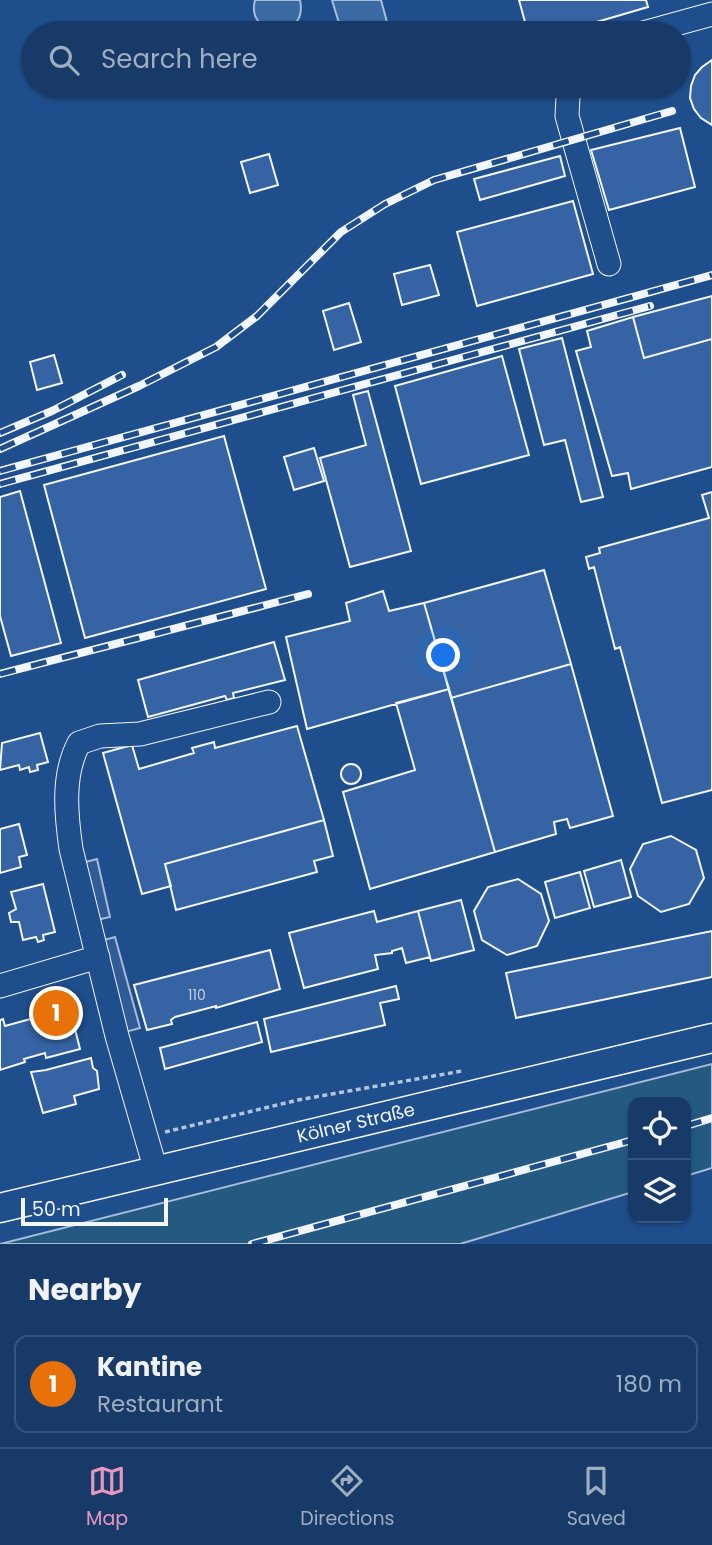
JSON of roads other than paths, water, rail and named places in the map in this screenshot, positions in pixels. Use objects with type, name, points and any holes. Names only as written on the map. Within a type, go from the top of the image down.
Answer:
[{"type":"main road","name":"Kölner Straße","points":[[0,1208],[712,1038]]},
{"type":"lane","points":[[687,21],[712,14]]},
{"type":"lane","points":[[568,98],[566,116],[609,264]]},
{"type":"lane","points":[[156,1171],[97,957],[71,849],[67,821],[67,786],[71,759],[79,743],[100,736],[140,734],[269,702]]},
{"type":"lane","points":[[0,986],[97,957]]},
{"type":"railway","points":[[0,449],[139,386],[216,347],[257,316],[341,232],[385,204],[434,180],[672,111]]},
{"type":"railway","points":[[0,471],[712,275]]},
{"type":"railway","points":[[0,484],[650,306]]},
{"type":"railway","points":[[0,433],[52,411],[122,375]]},
{"type":"railway","points":[[0,674],[308,594]]},
{"type":"railway","points":[[691,1124],[712,1118]]},
{"type":"railway","points":[[252,1244],[628,1141]]},
{"type":"place","name":"Kantine","points":[[56,1013]]}]
